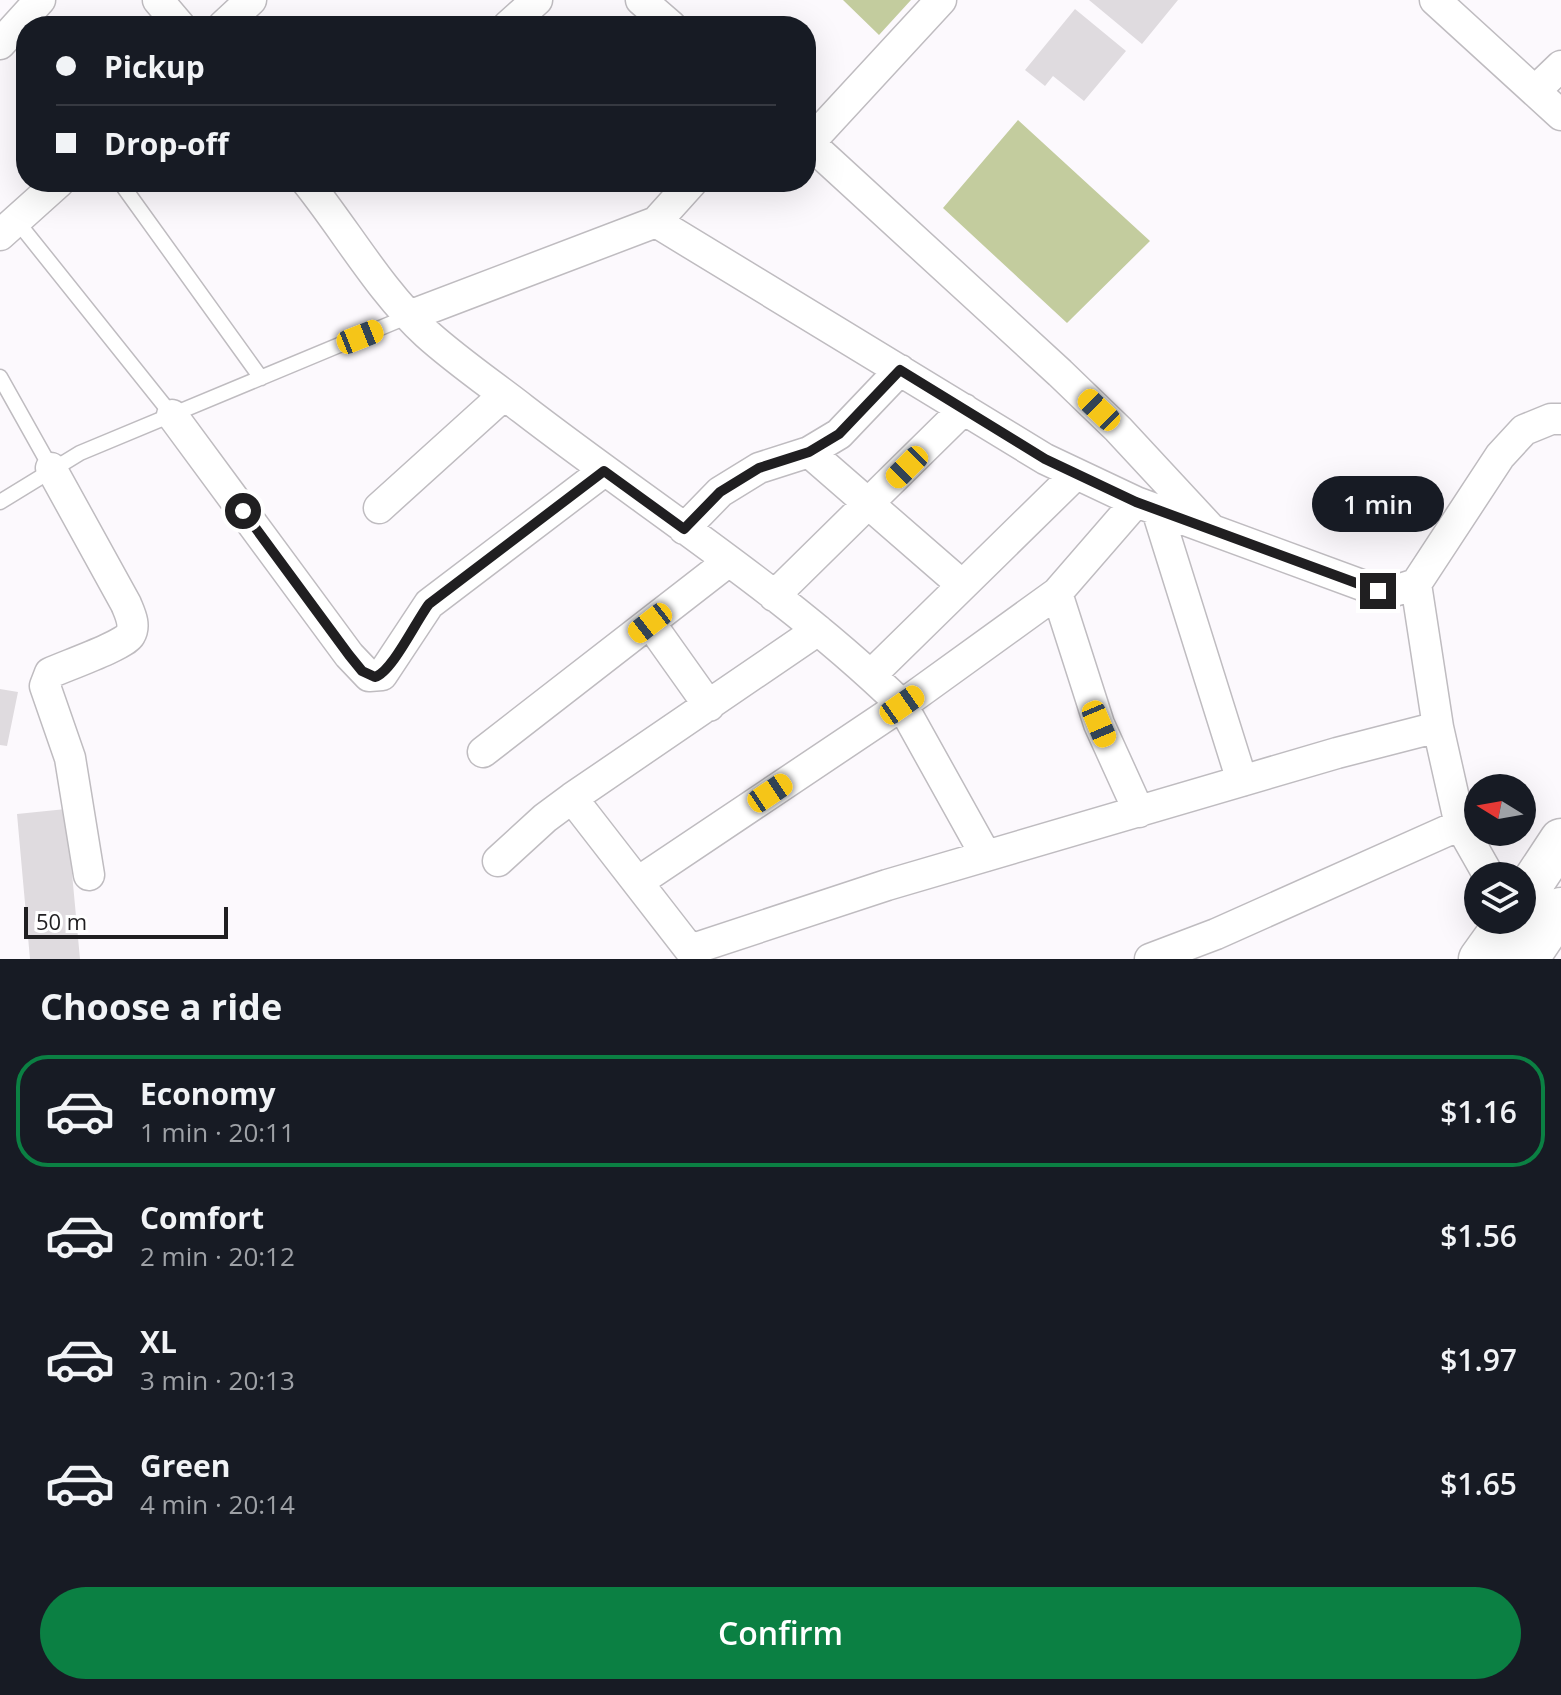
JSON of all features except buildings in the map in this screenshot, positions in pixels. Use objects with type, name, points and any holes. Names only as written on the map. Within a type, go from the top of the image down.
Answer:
[{"type":"main road","points":[[1536,908],[1561,840]]},
{"type":"main road","points":[[1480,959],[1514,934]]},
{"type":"street","points":[[25,16],[40,0]]},
{"type":"street","points":[[158,0],[172,16]]},
{"type":"street","points":[[234,16],[251,0]]},
{"type":"street","points":[[519,16],[537,0]]},
{"type":"street","points":[[816,132],[941,0]]},
{"type":"street","points":[[1435,0],[1561,115]]},
{"type":"street","points":[[1,41],[16,25]]},
{"type":"street","points":[[1536,90],[1561,66]]},
{"type":"street","points":[[816,150],[1099,410],[1213,532]]},
{"type":"street","points":[[8,227],[48,192]]},
{"type":"street","points":[[323,192],[409,316],[429,336],[818,630],[902,705],[986,856]]},
{"type":"street","points":[[409,316],[656,222],[683,192]]},
{"type":"street","points":[[656,222],[1045,459],[1146,506],[1378,591],[1404,590],[1416,584],[1500,456],[1524,430],[1551,419],[1561,419]]},
{"type":"street","points":[[684,529],[720,492],[759,468],[809,452],[839,434],[900,370]]},
{"type":"street","points":[[379,508],[504,395]]},
{"type":"street","points":[[774,596],[964,409]]},
{"type":"street","points":[[172,415],[349,655],[369,676],[382,675],[429,604],[604,471]]},
{"type":"street","points":[[809,452],[962,585]]},
{"type":"street","points":[[51,468],[126,604],[133,624],[130,636],[120,645],[50,673],[45,686],[70,758],[89,875]]},
{"type":"street","points":[[871,675],[1076,474]]},
{"type":"street","points":[[638,882],[902,705],[1057,593],[1146,506]]},
{"type":"street","points":[[1146,506],[1242,781]]},
{"type":"street","points":[[483,752],[729,561]]},
{"type":"street","points":[[1416,584],[1438,727],[1460,825],[1481,862]]},
{"type":"street","points":[[1057,593],[1099,724],[1139,812]]},
{"type":"street","points":[[650,623],[709,706]]},
{"type":"street","points":[[498,861],[572,798],[818,630]]},
{"type":"street","points":[[572,798],[690,950],[887,885],[1438,727]]},
{"type":"street","points":[[1150,959],[1216,934],[1460,825]]},
{"type":"lane","points":[[127,192],[261,378]]},
{"type":"lane","points":[[8,227],[172,415]]},
{"type":"lane","points":[[0,502],[80,453],[409,316]]},
{"type":"lane","points":[[0,377],[51,468]]},
{"type":"green space","points":[[843,0],[911,0],[879,35]]},
{"type":"green space","points":[[1018,120],[1150,241],[1067,323],[943,208]]},
{"type":"route","points":[[243,511],[349,655],[362,671],[375,677],[382,675],[395,659],[429,604],[604,471],[684,529],[720,492],[759,468],[809,452],[839,434],[900,370],[1045,459],[1136,502],[1378,591]]}]
